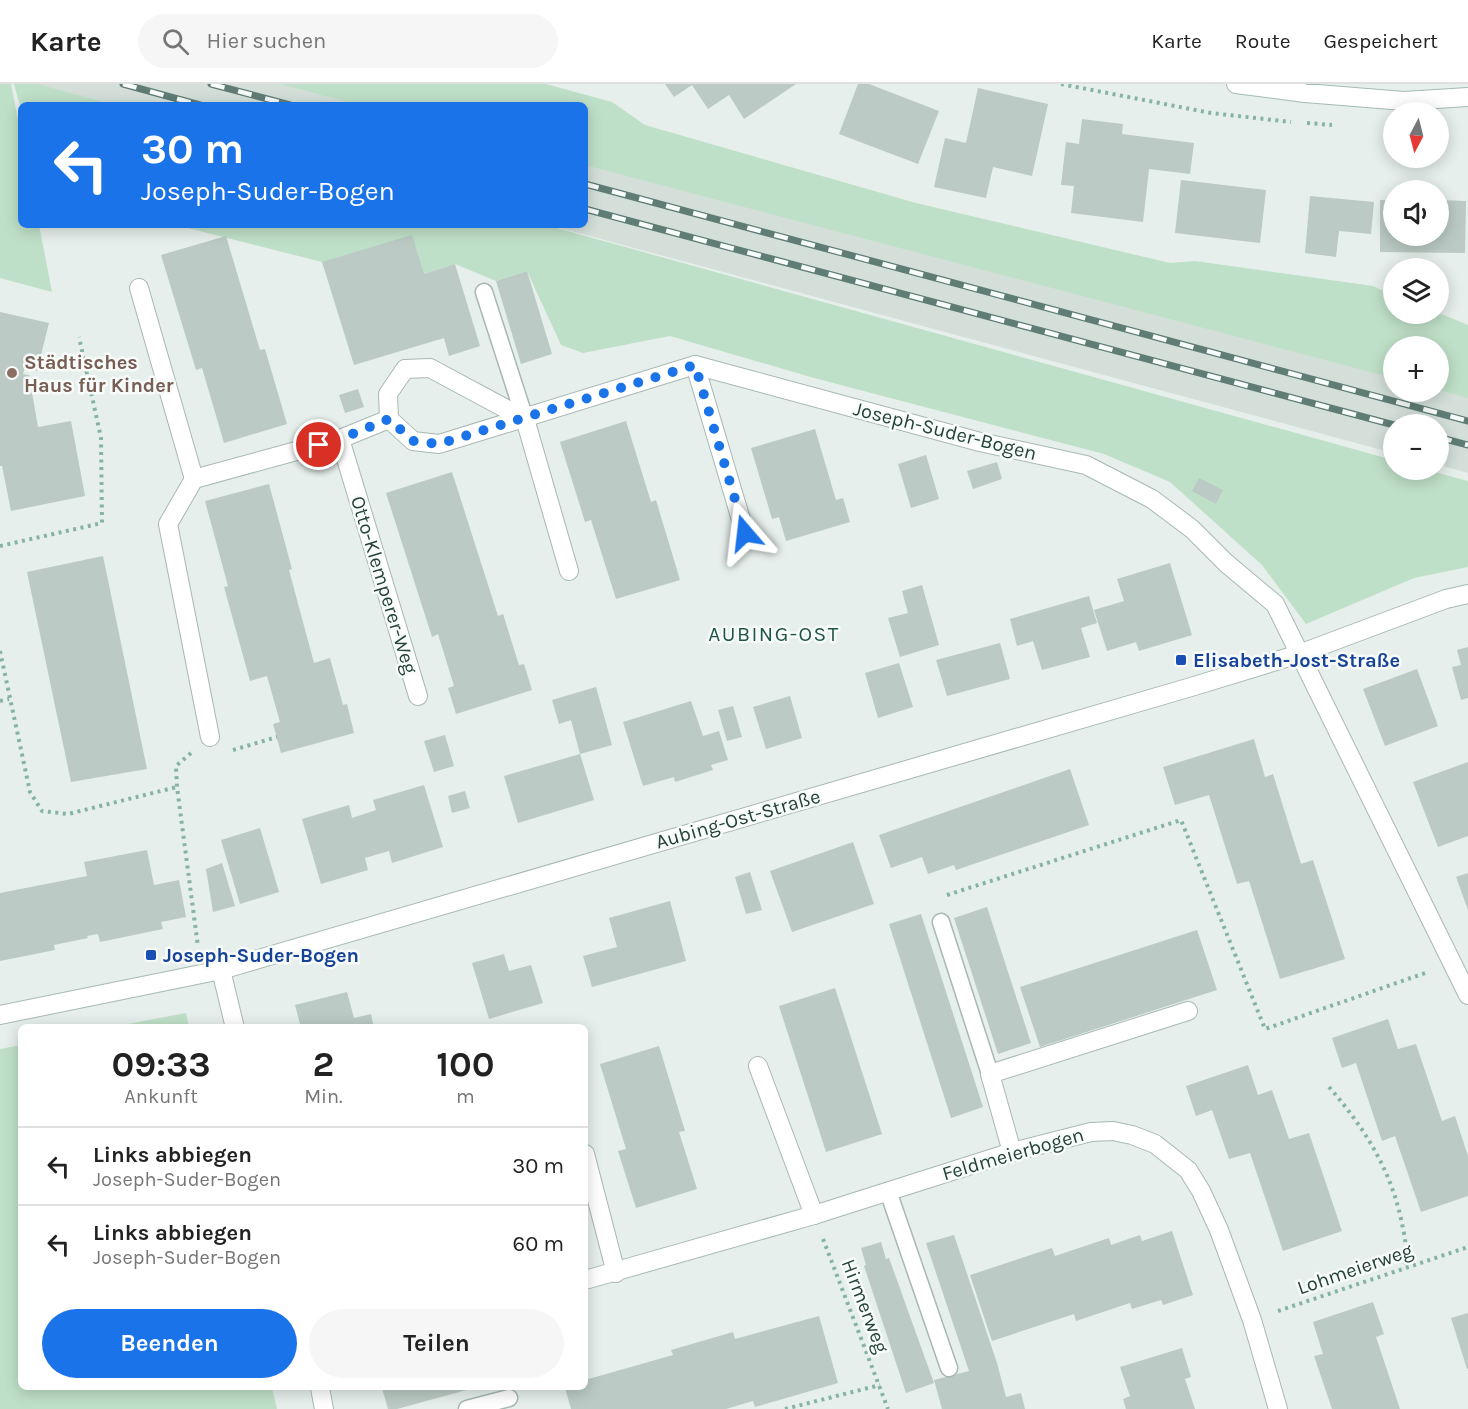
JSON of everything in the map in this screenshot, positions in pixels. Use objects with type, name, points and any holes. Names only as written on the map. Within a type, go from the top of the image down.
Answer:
[{"type":"street","points":[[1236,84],[1305,93],[1404,101],[1468,97]]},
{"type":"street","points":[[139,288],[194,479]]},
{"type":"street","points":[[569,571],[525,419],[430,368],[405,369],[388,394],[389,419],[413,441],[439,444],[525,419],[695,365],[745,533]]},
{"type":"street","name":"Joseph-Suder-Bogen","points":[[695,365],[980,442],[1086,465],[1152,499],[1192,529],[1226,563],[1275,604],[1299,654]]},
{"type":"street","points":[[210,737],[168,524],[194,479],[340,439],[389,419]]},
{"type":"street","name":"Otto-Klemperer-Weg","points":[[340,439],[418,696]]},
{"type":"street","name":"Aubing-Ost-Straße","points":[[0,1015],[221,970],[1299,654],[1446,598],[1468,594]]},
{"type":"street","points":[[1299,654],[1468,996]]},
{"type":"street","points":[[221,970],[234,1024]]},
{"type":"street","points":[[1012,1152],[990,1074],[1188,1011]]},
{"type":"street","points":[[758,1066],[814,1215]]},
{"type":"street","name":"Feldmeierbogen","points":[[588,1279],[814,1215],[1012,1152],[1091,1132],[1113,1131],[1155,1144],[1188,1170],[1201,1191],[1219,1230],[1252,1320],[1278,1409]]},
{"type":"street","points":[[588,1166],[616,1273]]},
{"type":"street","points":[[320,1390],[324,1409]]},
{"type":"lane","points":[[484,292],[525,419]]},
{"type":"lane","points":[[941,922],[990,1074]]},
{"type":"lane","points":[[888,1191],[949,1368]]},
{"type":"lane","points":[[467,1409],[509,1398]]},
{"type":"path","points":[[0,546],[102,523],[101,438],[79,337]]},
{"type":"path","points":[[0,651],[30,792],[42,811],[68,814],[177,787]]},
{"type":"path","points":[[0,701],[9,699]]},
{"type":"path","points":[[210,737],[229,751],[277,737]]},
{"type":"path","points":[[176,766],[201,975]]},
{"type":"path","points":[[941,922],[933,900],[1181,820],[1265,1029],[1452,963]]},
{"type":"path","points":[[1329,1087],[1351,1112],[1370,1142],[1382,1162],[1395,1193],[1407,1251],[1404,1269]]},
{"type":"path","name":"Hirmerweg","points":[[814,1215],[888,1409]]},
{"type":"path","name":"Lohmeierweg","points":[[1252,1320],[1468,1247]]},
{"type":"path","points":[[785,1409],[880,1385]]},
{"type":"shaded area","points":[[26,84],[346,84],[414,102],[93,102]]},
{"type":"shaded area","points":[[588,149],[1383,360],[1383,402],[1449,402],[1449,378],[1468,383],[1468,473],[1449,468],[1449,414],[1383,414],[1383,450],[560,228],[588,228]]},
{"type":"green space","points":[[0,84],[11,84],[18,120],[18,228],[40,228],[52,292],[0,278]]},
{"type":"green space","points":[[14,84],[38,84],[103,102],[19,102]]},
{"type":"green space","points":[[280,84],[546,84],[612,102],[645,125],[916,203],[1170,263],[1195,261],[1373,286],[1383,290],[1383,324],[1449,324],[1449,317],[1468,325],[1468,398],[1449,393],[1449,336],[1383,336],[1383,375],[588,166],[588,102],[348,102]]},
{"type":"green space","points":[[188,228],[557,228],[1383,457],[1383,480],[1449,480],[1449,476],[1468,481],[1468,567],[1414,578],[1306,624],[1262,565],[1170,482],[1104,454],[814,378],[670,336],[583,353],[561,345],[527,271],[496,281],[455,264],[424,274],[322,262]]},
{"type":"green space","points":[[186,1013],[188,1024],[128,1024]]},
{"type":"green space","points":[[18,1046],[18,1390],[272,1390],[277,1409],[0,1409],[0,1049]]},
{"type":"building","points":[[665,84],[796,84],[744,119],[729,95],[708,109],[692,85],[674,97]]},
{"type":"building","points":[[858,84],[869,84],[939,111],[918,164],[839,134]]},
{"type":"building","points":[[978,88],[1048,104],[1032,176],[993,167],[986,198],[934,187],[945,138],[966,143]]},
{"type":"building","points":[[1082,119],[1123,124],[1122,134],[1194,143],[1190,174],[1149,169],[1143,222],[1071,213],[1074,186],[1061,185],[1066,142],[1079,144]]},
{"type":"building","points":[[1181,180],[1266,190],[1260,243],[1175,233]]},
{"type":"building","points":[[1310,196],[1374,202],[1371,234],[1339,231],[1336,257],[1305,253]]},
{"type":"building","points":[[1380,200],[1383,200],[1383,246],[1449,246],[1449,200],[1466,201],[1465,253],[1380,252]]},
{"type":"building","points":[[412,235],[424,274],[455,264],[480,346],[449,356],[444,338],[354,365],[322,262]]},
{"type":"building","points":[[226,236],[260,350],[265,349],[287,424],[224,443],[202,368],[196,370],[161,255]]},
{"type":"building","points":[[527,271],[552,354],[521,364],[496,281]]},
{"type":"building","points":[[0,312],[49,323],[37,371],[25,367],[23,374],[29,375],[38,427],[71,421],[85,496],[11,511],[2,466],[0,466]]},
{"type":"building","points":[[358,389],[364,407],[345,413],[339,395]]},
{"type":"building","points":[[626,421],[651,502],[656,500],[680,580],[616,599],[591,520],[585,522],[560,442]]},
{"type":"building","points":[[815,429],[836,500],[843,498],[850,522],[786,541],[779,517],[772,519],[751,448]]},
{"type":"building","points":[[926,455],[939,499],[911,508],[898,464]]},
{"type":"building","points":[[997,462],[1002,479],[973,489],[967,471]]},
{"type":"building","points":[[452,472],[498,616],[503,614],[519,665],[524,664],[532,690],[456,714],[448,688],[454,686],[438,634],[432,637],[386,493]]},
{"type":"building","points":[[1199,478],[1223,490],[1216,504],[1192,491]]},
{"type":"building","points":[[269,484],[314,663],[330,658],[343,705],[347,704],[354,733],[281,753],[273,724],[280,722],[267,676],[250,681],[224,587],[228,586],[205,501]]},
{"type":"building","points":[[103,556],[147,769],[71,782],[27,572]]},
{"type":"building","points":[[1170,563],[1192,635],[1139,651],[1136,642],[1107,651],[1094,610],[1124,601],[1117,579]]},
{"type":"building","points":[[922,585],[939,645],[900,657],[888,618],[908,613],[902,591]]},
{"type":"building","points":[[1089,596],[1097,623],[1081,628],[1090,657],[1042,670],[1033,641],[1017,646],[1010,619]]},
{"type":"building","points":[[1000,643],[1010,679],[947,696],[936,660]]},
{"type":"building","points":[[1468,647],[1468,698],[1461,700],[1452,667],[1461,665],[1457,650]]},
{"type":"building","points":[[899,663],[913,707],[878,718],[865,673]]},
{"type":"building","points":[[1417,669],[1438,726],[1385,746],[1363,689]]},
{"type":"building","points":[[596,687],[612,745],[580,754],[571,720],[559,724],[552,700]]},
{"type":"building","points":[[790,696],[802,738],[766,749],[753,707]]},
{"type":"building","points":[[691,701],[703,736],[719,731],[728,760],[711,765],[713,770],[675,782],[674,777],[643,786],[623,722]]},
{"type":"building","points":[[733,706],[742,737],[727,741],[718,710]]},
{"type":"building","points":[[445,735],[454,766],[434,772],[424,741]]},
{"type":"building","points":[[1254,739],[1265,777],[1273,774],[1301,864],[1313,860],[1345,959],[1280,979],[1249,881],[1237,884],[1209,795],[1175,805],[1163,767]]},
{"type":"building","points":[[580,754],[594,800],[518,823],[504,776]]},
{"type":"building","points":[[1468,762],[1468,836],[1438,847],[1413,782]]},
{"type":"building","points":[[1070,769],[1089,825],[956,870],[954,865],[928,874],[922,857],[891,868],[879,835]]},
{"type":"building","points":[[424,785],[443,847],[392,863],[389,851],[365,858],[368,870],[321,884],[302,819],[349,805],[352,818],[376,810],[373,800]]},
{"type":"building","points":[[465,791],[470,808],[452,813],[448,796]]},
{"type":"building","points":[[260,828],[279,892],[240,904],[221,840]]},
{"type":"building","points":[[853,842],[874,904],[792,932],[770,871]]},
{"type":"building","points":[[147,850],[154,885],[179,880],[186,917],[161,922],[163,929],[100,942],[98,934],[87,936],[88,938],[54,945],[55,950],[0,961],[0,893],[87,876],[84,862]]},
{"type":"building","points":[[222,863],[235,906],[213,912],[206,869]]},
{"type":"building","points":[[750,872],[762,910],[746,914],[735,877]]},
{"type":"building","points":[[1468,873],[1468,910],[1456,877]]},
{"type":"building","points":[[670,901],[686,961],[592,987],[583,956],[617,947],[609,918]]},
{"type":"building","points":[[987,907],[1031,1043],[998,1054],[954,918]]},
{"type":"building","points":[[921,914],[983,1107],[951,1118],[889,924]]},
{"type":"building","points":[[1197,930],[1217,990],[1040,1047],[1020,987]]},
{"type":"building","points":[[504,954],[509,971],[531,965],[543,1003],[489,1019],[472,963]]},
{"type":"building","points":[[835,988],[882,1134],[826,1152],[779,1006]]},
{"type":"building","points":[[347,992],[354,1018],[371,1014],[373,1024],[300,1024],[295,1005]]},
{"type":"building","points":[[1388,1019],[1398,1049],[1416,1044],[1442,1121],[1455,1116],[1468,1156],[1468,1196],[1421,1212],[1395,1136],[1382,1141],[1356,1063],[1342,1068],[1332,1038]]},
{"type":"building","points":[[659,1046],[685,1131],[679,1132],[697,1189],[636,1208],[618,1151],[626,1149],[600,1064]]},
{"type":"building","points":[[1248,1065],[1258,1095],[1272,1090],[1289,1139],[1309,1133],[1342,1231],[1283,1251],[1250,1153],[1229,1159],[1212,1110],[1196,1116],[1186,1086]]},
{"type":"building","points":[[1172,1231],[1193,1295],[1163,1305],[1161,1300],[1132,1309],[1130,1303],[1076,1321],[1074,1314],[992,1341],[970,1275],[1052,1248],[1055,1256],[1109,1238],[1111,1245],[1140,1235],[1142,1241]]},
{"type":"building","points":[[954,1235],[997,1363],[1006,1397],[1021,1393],[1025,1409],[942,1409],[934,1380],[969,1371],[926,1243]]},
{"type":"building","points":[[881,1242],[886,1259],[889,1258],[934,1383],[906,1393],[864,1266],[866,1265],[861,1248]]},
{"type":"building","points":[[1373,1302],[1384,1334],[1376,1337],[1400,1409],[1332,1409],[1314,1356],[1323,1354],[1313,1322]]},
{"type":"building","points":[[1468,1313],[1468,1369],[1467,1369],[1451,1318]]},
{"type":"building","points":[[819,1316],[838,1383],[755,1407],[753,1401],[726,1409],[571,1409],[566,1390],[588,1390],[588,1379],[673,1355],[671,1350],[733,1332],[735,1339]]},
{"type":"building","points":[[1182,1348],[1191,1377],[1185,1379],[1195,1409],[1126,1409],[1123,1399],[1130,1396],[1120,1367]]},
{"type":"building","points":[[383,1390],[467,1390],[397,1409],[388,1409]]},
{"type":"railway","points":[[123,84],[189,102]]},
{"type":"railway","points":[[211,84],[279,102]]},
{"type":"railway","points":[[588,185],[1468,421]]},
{"type":"railway","points":[[588,210],[1383,422]]},
{"type":"railway","points":[[1449,440],[1468,445]]},
{"type":"place","name":"Städtisches Haus für Kinder","points":[[12,373]]},
{"type":"place","name":"Elisabeth-Jost-Straße","points":[[1181,660]]},
{"type":"place","name":"Joseph-Suder-Bogen","points":[[151,955]]},
{"type":"district","name":"AUBING-OST","points":[[774,634]]},
{"type":"route","points":[[319,445],[389,419],[413,441],[439,444],[695,365],[745,533]]}]
